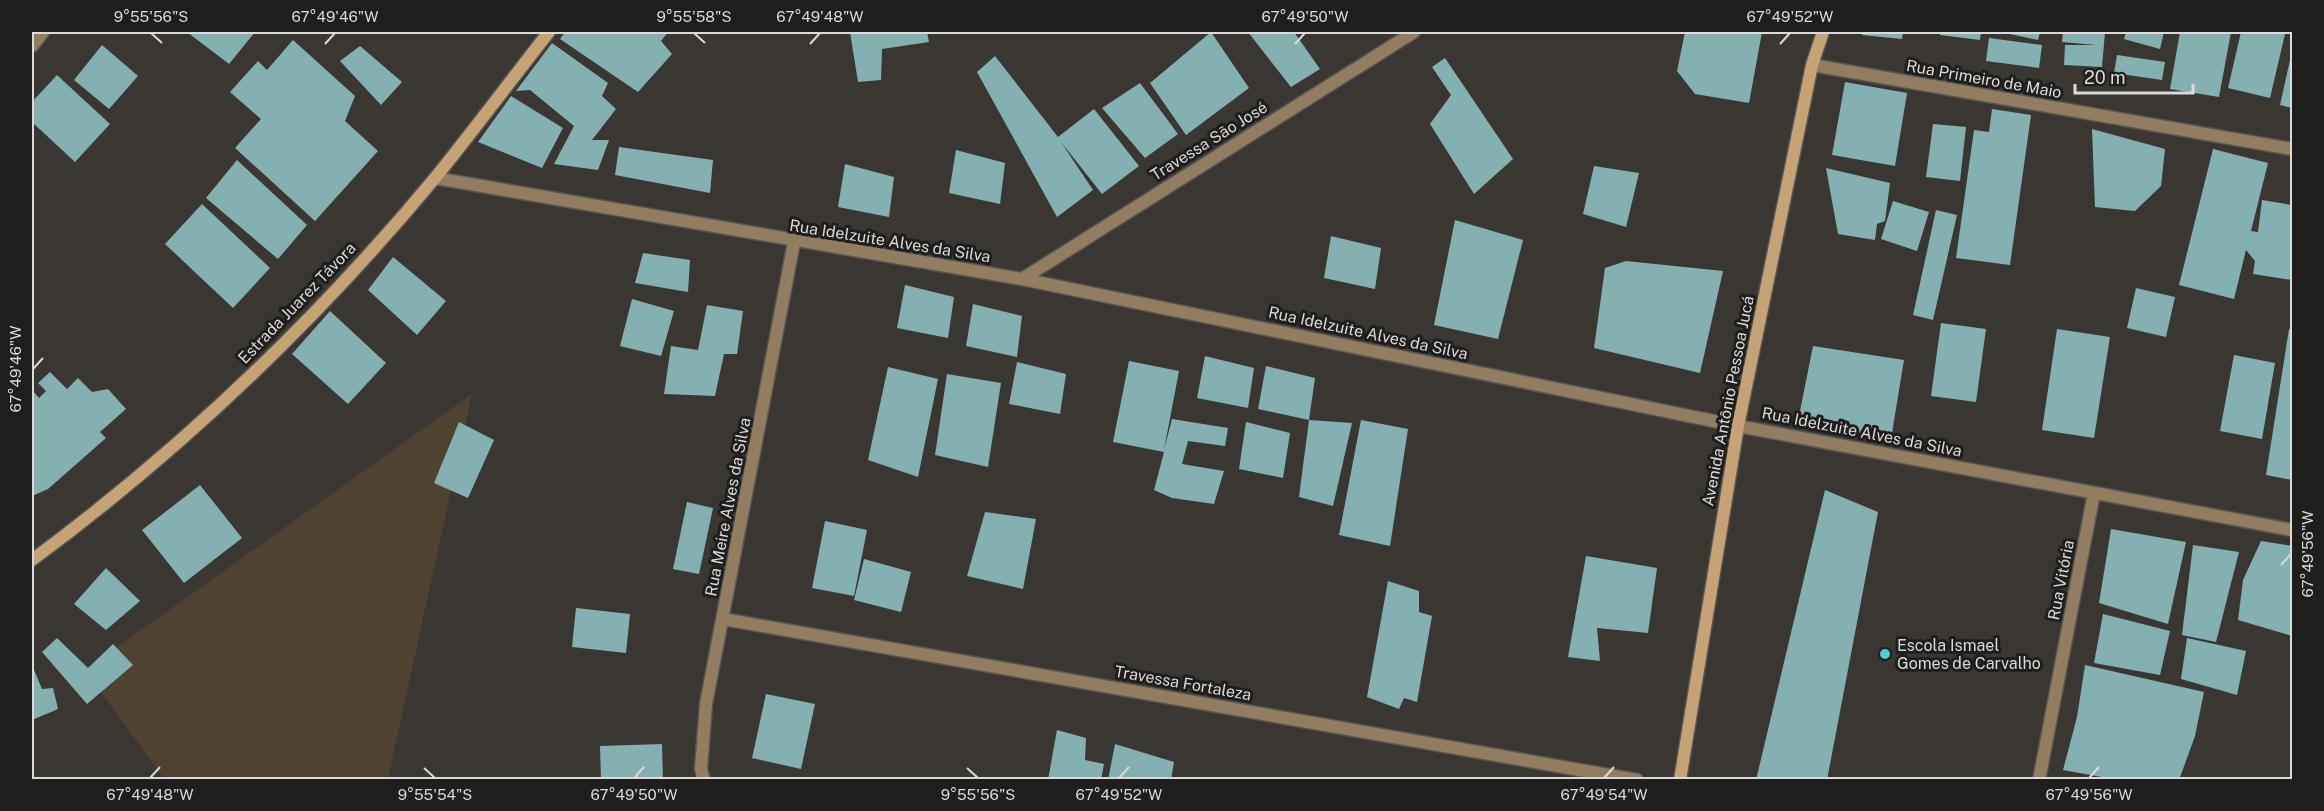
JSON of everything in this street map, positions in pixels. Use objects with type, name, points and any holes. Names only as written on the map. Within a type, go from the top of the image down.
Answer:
[{"type":"street","points":[[32,46],[43,32]]},
{"type":"street","name":"Estrada Juarez Távora","points":[[32,560],[104,507],[201,424],[322,305],[435,178],[549,32]]},
{"type":"street","name":"Travessa São José","points":[[1022,279],[1414,32]]},
{"type":"street","name":"Avenida Antônio Pessoa Jucá","points":[[1680,780],[1738,426],[1812,65],[1823,32]]},
{"type":"street","name":"Rua Primeiro de Maio","points":[[1812,65],[2292,149]]},
{"type":"street","name":"Rua Idelzuite Alves da Silva","points":[[435,178],[794,242],[1022,279],[1738,426],[2292,530]]},
{"type":"street","name":"Rua Meire Alves da Silva","points":[[704,780],[701,769],[706,704],[794,242]]},
{"type":"street","name":"Rua Vitória","points":[[2039,780],[2094,493]]},
{"type":"street","name":"Travessa Fortaleza","points":[[723,620],[1637,780]]},
{"type":"shaded area","points":[[472,394],[388,779],[164,779],[85,670]]},
{"type":"building","points":[[187,32],[255,32],[229,64]]},
{"type":"building","points":[[565,32],[668,32],[661,41],[672,54],[638,92],[560,39]]},
{"type":"building","points":[[850,32],[927,32],[929,42],[882,49],[881,80],[858,82]]},
{"type":"building","points":[[1211,32],[1249,88],[1186,135],[1150,83]]},
{"type":"building","points":[[1248,32],[1294,32],[1320,69],[1291,87]]},
{"type":"building","points":[[1685,32],[1762,32],[1749,103],[1695,94],[1677,71]]},
{"type":"building","points":[[1862,32],[1903,32],[1902,39],[1862,35]]},
{"type":"building","points":[[1940,32],[1981,32],[1980,40],[1940,35]]},
{"type":"building","points":[[2001,32],[2040,32],[2038,40]]},
{"type":"building","points":[[2063,32],[2105,32],[2102,67],[2064,65],[2065,45],[2096,45],[2062,42]]},
{"type":"building","points":[[2126,32],[2164,32],[2160,49],[2124,39]]},
{"type":"building","points":[[2180,32],[2231,32],[2219,97],[2170,89]]},
{"type":"building","points":[[2241,32],[2285,34],[2270,98],[2228,88]]},
{"type":"building","points":[[1989,38],[2042,45],[2039,68],[1986,61]]},
{"type":"building","points":[[293,40],[355,96],[345,121],[378,151],[315,221],[235,148],[261,119],[230,92],[258,61],[267,70]]},
{"type":"building","points":[[552,43],[608,83],[602,96],[616,109],[592,140],[609,140],[598,170],[554,164],[574,126],[530,90],[516,91]]},
{"type":"building","points":[[102,45],[138,76],[109,109],[74,80]]},
{"type":"building","points":[[360,46],[402,82],[381,105],[340,61]]},
{"type":"building","points":[[2292,51],[2292,108],[2280,105]]},
{"type":"building","points":[[2117,55],[2165,62],[2162,80],[2114,73]]},
{"type":"building","points":[[995,56],[1058,137],[1094,109],[1139,166],[1102,194],[1061,142],[1093,190],[1057,217],[977,72]]},
{"type":"building","points":[[1445,58],[1513,159],[1474,194],[1430,124],[1451,95],[1432,67]]},
{"type":"building","points":[[57,75],[110,124],[75,162],[32,122],[32,102]]},
{"type":"building","points":[[1845,82],[1907,93],[1895,166],[1832,155]]},
{"type":"building","points":[[1140,83],[1178,134],[1145,158],[1102,108]]},
{"type":"building","points":[[511,96],[563,128],[542,168],[478,142]]},
{"type":"building","points":[[1992,109],[2031,115],[2010,265],[1956,258],[1974,130],[1989,132]]},
{"type":"building","points":[[1933,124],[1966,127],[1960,181],[1926,177]]},
{"type":"building","points":[[2092,129],[2165,149],[2161,186],[2135,211],[2095,207]]},
{"type":"building","points":[[619,147],[713,160],[710,193],[615,175]]},
{"type":"building","points":[[2213,149],[2268,163],[2251,231],[2258,232],[2262,200],[2292,205],[2292,280],[2253,274],[2255,261],[2246,250],[2234,299],[2179,285]]},
{"type":"building","points":[[956,150],[1005,163],[1000,204],[949,193]]},
{"type":"building","points":[[237,160],[307,225],[278,259],[206,198]]},
{"type":"building","points":[[845,164],[894,177],[889,217],[838,207]]},
{"type":"building","points":[[1594,166],[1639,173],[1626,227],[1583,214]]},
{"type":"building","points":[[1826,168],[1890,183],[1885,221],[1877,224],[1875,240],[1838,234]]},
{"type":"building","points":[[1893,201],[1929,212],[1917,251],[1881,239]]},
{"type":"building","points":[[202,204],[270,268],[233,308],[165,244]]},
{"type":"building","points":[[1936,210],[1957,215],[1933,320],[1913,315]]},
{"type":"building","points":[[1455,220],[1523,240],[1498,339],[1434,325]]},
{"type":"building","points":[[1331,236],[1381,248],[1375,289],[1324,278]]},
{"type":"building","points":[[643,253],[690,260],[688,292],[635,283]]},
{"type":"building","points":[[393,257],[446,301],[417,335],[368,290]]},
{"type":"building","points":[[1626,261],[1723,271],[1700,373],[1594,348],[1605,268]]},
{"type":"building","points":[[905,285],[954,297],[948,338],[897,328]]},
{"type":"building","points":[[2136,288],[2175,297],[2166,337],[2127,328]]},
{"type":"building","points":[[632,299],[674,311],[661,356],[620,346]]},
{"type":"building","points":[[973,304],[1022,316],[1017,357],[966,346]]},
{"type":"building","points":[[707,305],[743,311],[737,354],[724,354],[715,396],[664,394],[671,346],[698,350]]},
{"type":"building","points":[[330,311],[386,363],[348,404],[292,354]]},
{"type":"building","points":[[1941,323],[1986,329],[1976,402],[1931,396]]},
{"type":"building","points":[[2057,329],[2110,337],[2094,438],[2042,430]]},
{"type":"building","points":[[2289,329],[2292,329],[2292,480],[2266,475]]},
{"type":"building","points":[[1813,346],[1904,360],[1891,439],[1798,421]]},
{"type":"building","points":[[2234,355],[2275,363],[2262,439],[2220,431]]},
{"type":"building","points":[[1205,356],[1254,368],[1248,408],[1197,398]]},
{"type":"building","points":[[1129,361],[1179,371],[1164,450],[1172,419],[1228,428],[1225,446],[1188,441],[1182,464],[1224,471],[1214,504],[1172,498],[1154,490],[1164,452],[1113,442]]},
{"type":"building","points":[[1017,362],[1066,374],[1060,414],[1009,404]]},
{"type":"building","points":[[1266,366],[1315,378],[1309,420],[1258,409]]},
{"type":"building","points":[[888,367],[938,379],[918,477],[868,460]]},
{"type":"building","points":[[50,372],[67,389],[78,378],[92,392],[108,389],[126,409],[100,432],[106,438],[48,489],[32,496],[32,390],[39,398],[46,391],[38,383]]},
{"type":"building","points":[[947,374],[1001,383],[988,467],[935,455]]},
{"type":"building","points":[[1309,420],[1352,423],[1333,506],[1299,497]]},
{"type":"building","points":[[1361,420],[1408,429],[1390,546],[1339,535]]},
{"type":"building","points":[[459,422],[494,440],[468,498],[434,483]]},
{"type":"building","points":[[1246,422],[1290,433],[1283,478],[1239,469]]},
{"type":"building","points":[[200,485],[242,538],[184,583],[142,530]]},
{"type":"building","points":[[1825,490],[1878,512],[1827,780],[1756,780]]},
{"type":"building","points":[[687,502],[713,508],[699,574],[673,569]]},
{"type":"building","points":[[985,512],[1036,519],[1023,589],[967,576]]},
{"type":"building","points":[[825,521],[867,530],[854,596],[812,588]]},
{"type":"building","points":[[2111,529],[2186,542],[2168,624],[2099,603]]},
{"type":"building","points":[[2261,541],[2292,546],[2292,636],[2238,620],[2243,580]]},
{"type":"building","points":[[2193,545],[2239,552],[2216,642],[2182,635]]},
{"type":"building","points":[[1586,556],[1657,568],[1648,633],[1597,628],[1600,661],[1568,657]]},
{"type":"building","points":[[864,559],[911,572],[901,612],[854,600]]},
{"type":"building","points":[[106,568],[140,601],[106,630],[74,604]]},
{"type":"building","points":[[1388,581],[1419,591],[1419,612],[1432,616],[1417,702],[1404,698],[1399,709],[1367,697]]},
{"type":"building","points":[[576,608],[630,614],[626,653],[572,647]]},
{"type":"building","points":[[2103,614],[2170,631],[2160,675],[2094,663]]},
{"type":"building","points":[[57,638],[88,668],[113,644],[133,665],[87,704],[42,652]]},
{"type":"building","points":[[2187,638],[2246,651],[2237,695],[2181,679]]},
{"type":"building","points":[[32,665],[42,689],[53,688],[58,709],[32,720]]},
{"type":"building","points":[[2085,665],[2204,692],[2195,736],[2179,780],[2118,780],[2063,770],[2077,717]]},
{"type":"building","points":[[766,694],[815,704],[801,769],[752,758]]},
{"type":"building","points":[[1057,730],[1086,738],[1085,760],[1104,764],[1101,780],[1048,780]]},
{"type":"building","points":[[662,744],[663,780],[601,780],[600,746]]},
{"type":"building","points":[[1115,744],[1174,762],[1171,780],[1108,780]]},
{"type":"place","name":"Escola Ismael Gomes de Carvalho","points":[[1885,654]]}]
